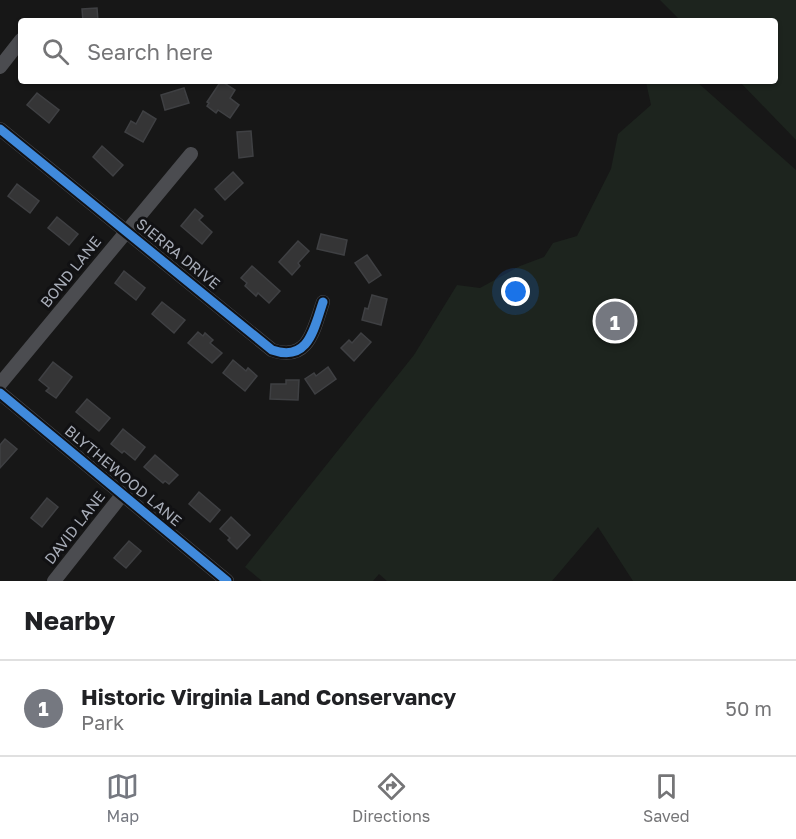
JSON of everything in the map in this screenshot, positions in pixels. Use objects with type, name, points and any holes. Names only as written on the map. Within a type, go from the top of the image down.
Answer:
[{"type":"street","points":[[0,67],[18,44]]},
{"type":"street","name":"SIERRA DRIVE","points":[[0,129],[272,350],[289,354],[306,345],[312,335],[323,302]]},
{"type":"street","name":"BOND LANE","points":[[0,384],[191,154]]},
{"type":"street","name":"BLYTHEWOOD LANE","points":[[0,393],[227,581]]},
{"type":"street","name":"DAVID LANE","points":[[54,581],[122,495]]},
{"type":"shaded area","points":[[660,0],[796,0],[796,140],[742,84],[778,84],[778,18],[678,18]]},
{"type":"shaded area","points":[[646,84],[699,84],[796,170],[796,581],[633,581],[598,527],[552,581],[387,581],[379,574],[373,581],[262,581],[245,567],[414,355],[457,285],[480,288],[520,266],[544,257],[553,243],[577,236],[611,169],[618,134],[651,105]]},
{"type":"building","points":[[97,8],[98,18],[83,18],[82,9]]},
{"type":"building","points":[[219,84],[226,84],[235,90],[230,98],[239,105],[230,118],[218,110],[216,113],[207,106],[209,103],[207,102]]},
{"type":"building","points":[[184,88],[189,103],[165,110],[161,95]]},
{"type":"building","points":[[37,93],[59,110],[49,123],[27,105]]},
{"type":"building","points":[[143,111],[156,119],[143,142],[125,132],[131,121],[136,124]]},
{"type":"building","points":[[251,131],[253,156],[239,158],[237,132]]},
{"type":"building","points":[[102,146],[123,165],[113,176],[93,157]]},
{"type":"building","points":[[233,172],[243,183],[225,200],[215,189]]},
{"type":"building","points":[[17,184],[39,201],[30,213],[8,196]]},
{"type":"building","points":[[195,209],[203,216],[199,220],[212,232],[202,244],[181,226]]},
{"type":"building","points":[[57,217],[78,234],[69,245],[48,228]]},
{"type":"building","points":[[321,234],[347,240],[344,255],[317,249]]},
{"type":"building","points":[[298,241],[309,251],[298,263],[300,266],[292,275],[279,262]]},
{"type":"building","points":[[367,255],[381,275],[369,283],[355,263]]},
{"type":"building","points":[[252,266],[280,291],[269,303],[258,293],[256,296],[245,286],[247,283],[241,278]]},
{"type":"building","points":[[124,271],[145,288],[136,300],[115,283]]},
{"type":"building","points":[[372,295],[387,299],[381,325],[362,320]]},
{"type":"building","points":[[162,302],[185,320],[174,333],[152,314]]},
{"type":"building","points":[[198,332],[203,336],[205,333],[213,340],[210,343],[222,353],[212,363],[188,343]]},
{"type":"building","points":[[361,333],[371,342],[354,361],[341,348],[349,340],[352,343]]},
{"type":"building","points":[[233,360],[246,371],[248,368],[257,376],[245,391],[223,373]]},
{"type":"building","points":[[53,362],[72,377],[56,398],[46,391],[49,388],[39,380]]},
{"type":"building","points":[[328,367],[336,379],[315,394],[305,379],[314,373],[316,376]]},
{"type":"building","points":[[286,380],[299,380],[298,400],[270,399],[271,384],[286,384]]},
{"type":"building","points":[[87,399],[110,418],[99,431],[76,412]]},
{"type":"building","points":[[123,429],[145,447],[135,460],[111,444]]},
{"type":"building","points":[[5,439],[17,449],[0,468],[0,445]]},
{"type":"building","points":[[155,455],[178,475],[169,484],[165,481],[163,483],[144,467]]},
{"type":"building","points":[[199,492],[220,510],[210,522],[189,504]]},
{"type":"building","points":[[47,498],[58,507],[42,527],[31,518]]},
{"type":"building","points":[[231,517],[250,535],[237,549],[220,529]]},
{"type":"building","points":[[129,541],[141,551],[126,568],[114,558]]},
{"type":"cycle path","points":[[0,129],[272,350],[284,353],[294,352],[302,347],[313,332],[323,302]]},
{"type":"cycle path","points":[[0,393],[227,581]]},
{"type":"place","name":"Historic Virginia Land Conservancy","points":[[615,321]]}]
